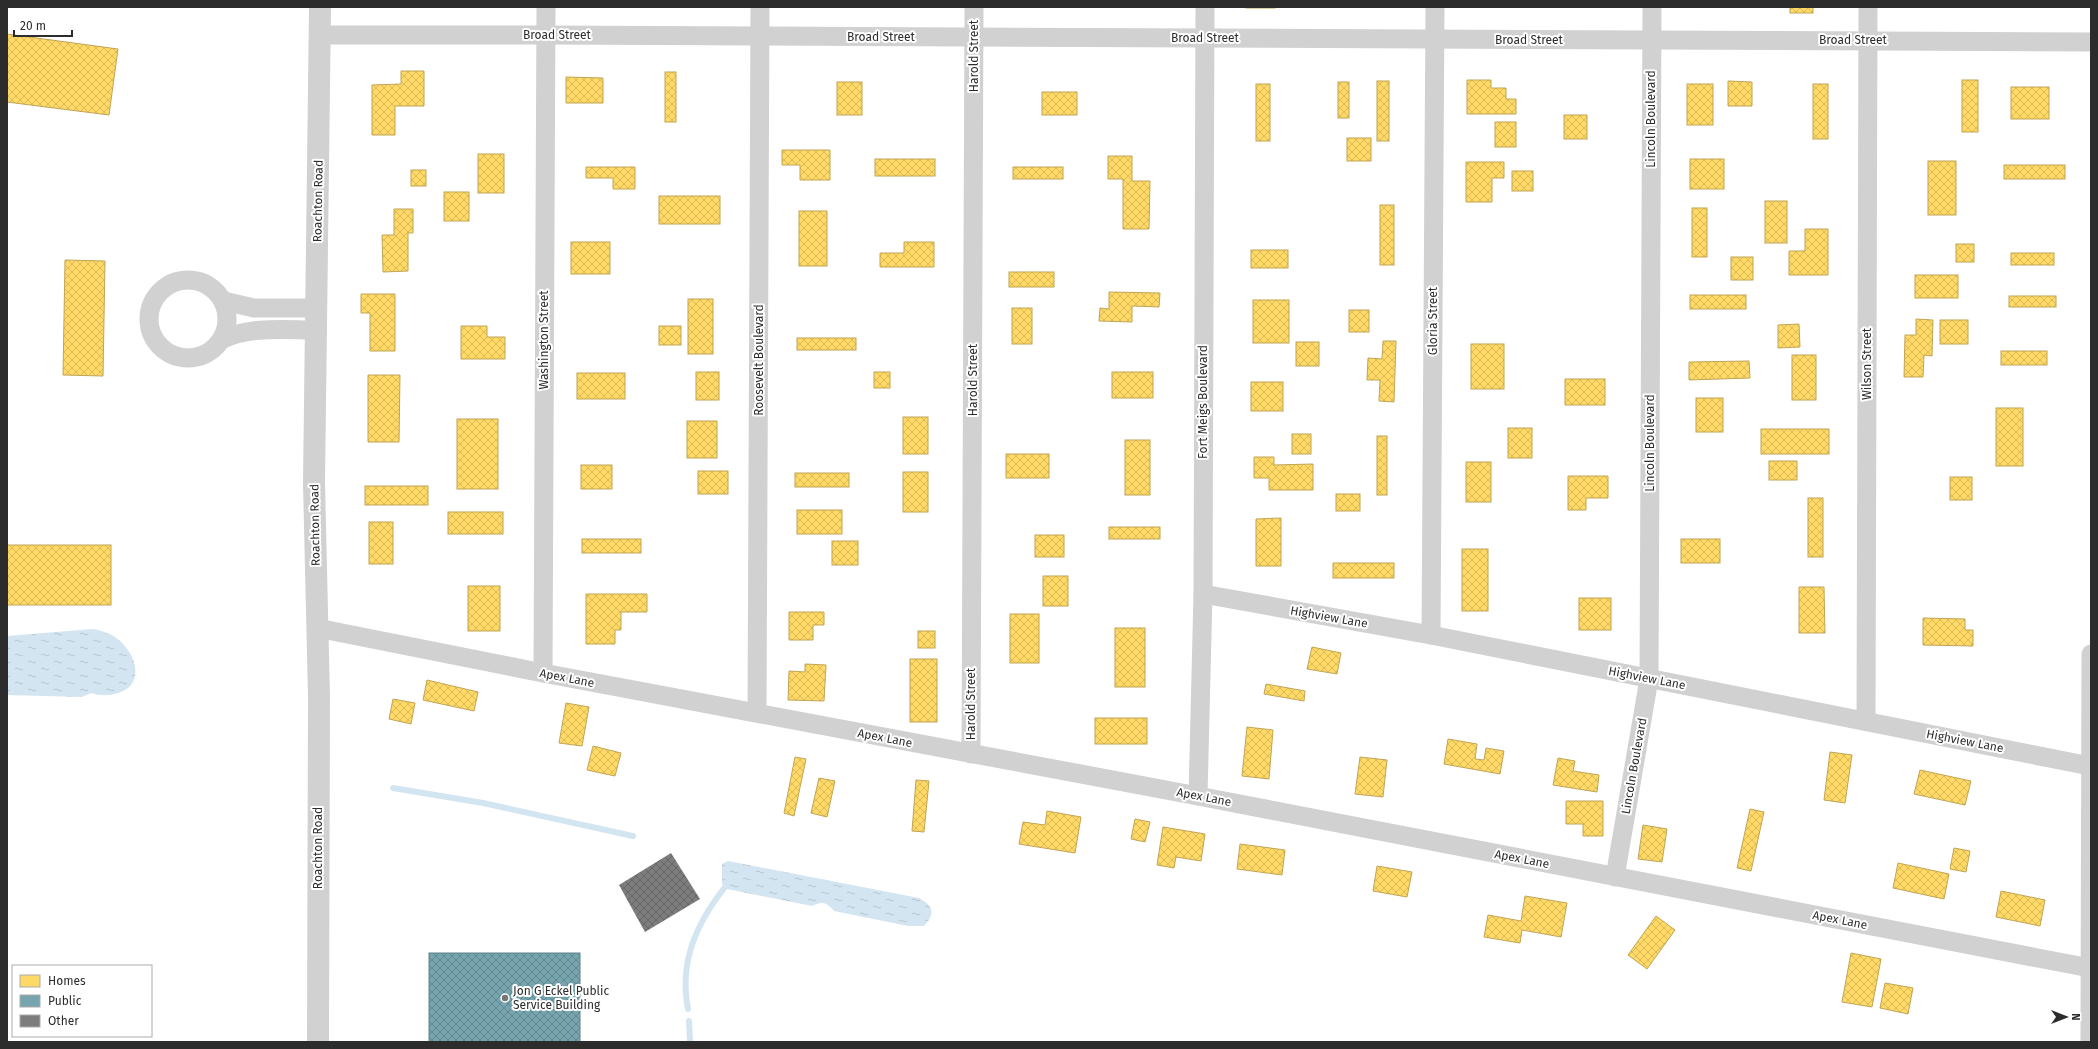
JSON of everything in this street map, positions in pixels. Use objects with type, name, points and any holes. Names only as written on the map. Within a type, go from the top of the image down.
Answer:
[{"type":"street","name":"Roachton Road","points":[[318,1042],[317,628],[314,483],[320,7]]},
{"type":"street","name":"Washington Street","points":[[543,673],[546,7]]},
{"type":"street","name":"Roosevelt Boulevard","points":[[757,713],[760,7]]},
{"type":"street","name":"Harold Street","points":[[971,754],[974,7]]},
{"type":"street","name":"Fort Meigs Boulevard","points":[[1198,796],[1203,594],[1205,7]]},
{"type":"street","name":"Gloria Street","points":[[1431,635],[1435,7]]},
{"type":"street","name":"Lincoln Boulevard","points":[[1614,877],[1649,679],[1652,7]]},
{"type":"street","name":"Wilson Street","points":[[1866,721],[1868,7]]},
{"type":"street","name":"Broad Street","points":[[320,35],[2091,42]]},
{"type":"street","points":[[187,280],[209,285],[224,301],[228,313],[228,326],[223,339],[215,349],[203,357],[189,359],[176,357],[164,351],[154,340],[149,327],[149,313],[154,300],[162,289],[174,282],[187,280]]},
{"type":"street","points":[[224,301],[254,308],[316,308]]},
{"type":"street","points":[[223,339],[238,332],[254,330],[316,330]]},
{"type":"street","name":"Highview Lane","points":[[1203,594],[1431,635],[2090,766]]},
{"type":"street","name":"Apex Lane","points":[[317,628],[543,673],[1198,796],[2090,968]]},
{"type":"street","points":[[2090,1042],[2091,654]]},
{"type":"water","points":[[93,629],[105,632],[116,638],[123,644],[132,657],[135,664],[135,678],[126,690],[111,695],[91,693],[82,697],[7,695],[7,636]]},
{"type":"water","points":[[728,861],[919,898],[930,907],[930,918],[924,926],[908,926],[834,911],[824,903],[819,903],[812,906],[727,889],[722,884],[722,864]]},
{"type":"building: Homes","points":[[1275,7],[1275,8],[1246,8]]},
{"type":"building: Homes","points":[[1790,7],[1813,7],[1813,13],[1790,13]]},
{"type":"building: Homes","points":[[7,34],[118,49],[109,115],[7,102]]},
{"type":"building: Homes","points":[[401,71],[424,71],[424,106],[395,106],[395,135],[372,135],[372,85],[401,84]]},
{"type":"building: Homes","points":[[665,72],[676,72],[676,122],[665,122]]},
{"type":"building: Homes","points":[[566,77],[603,78],[603,103],[566,103]]},
{"type":"building: Homes","points":[[1467,80],[1491,80],[1491,88],[1506,88],[1506,99],[1516,99],[1516,114],[1467,114]]},
{"type":"building: Homes","points":[[1962,80],[1978,80],[1978,132],[1962,132]]},
{"type":"building: Homes","points":[[1377,81],[1389,81],[1389,141],[1377,141]]},
{"type":"building: Homes","points":[[1728,81],[1752,82],[1752,106],[1728,106]]},
{"type":"building: Homes","points":[[837,82],[862,82],[862,115],[837,115]]},
{"type":"building: Homes","points":[[1338,82],[1349,82],[1349,118],[1338,118]]},
{"type":"building: Homes","points":[[1256,84],[1270,84],[1270,141],[1256,141]]},
{"type":"building: Homes","points":[[1687,84],[1713,84],[1713,125],[1687,125]]},
{"type":"building: Homes","points":[[1813,84],[1828,84],[1828,139],[1813,139]]},
{"type":"building: Homes","points":[[2011,87],[2049,87],[2049,119],[2011,119]]},
{"type":"building: Homes","points":[[1042,92],[1077,92],[1077,115],[1042,115]]},
{"type":"building: Homes","points":[[1564,115],[1587,115],[1587,139],[1564,139]]},
{"type":"building: Homes","points":[[1495,122],[1516,122],[1516,147],[1495,147]]},
{"type":"building: Homes","points":[[1347,138],[1371,138],[1371,161],[1347,161]]},
{"type":"building: Homes","points":[[782,150],[830,150],[830,180],[800,180],[800,165],[782,165]]},
{"type":"building: Homes","points":[[478,154],[504,154],[504,193],[478,193]]},
{"type":"building: Homes","points":[[1108,156],[1132,156],[1132,181],[1150,181],[1149,229],[1123,229],[1123,179],[1108,179]]},
{"type":"building: Homes","points":[[875,159],[935,159],[935,176],[875,176]]},
{"type":"building: Homes","points":[[1690,159],[1724,159],[1724,189],[1690,189]]},
{"type":"building: Homes","points":[[1928,161],[1956,161],[1956,215],[1928,215]]},
{"type":"building: Homes","points":[[1466,162],[1504,162],[1504,178],[1492,178],[1492,202],[1466,202]]},
{"type":"building: Homes","points":[[2004,165],[2065,165],[2065,179],[2004,179]]},
{"type":"building: Homes","points":[[586,167],[635,167],[635,189],[613,189],[613,178],[586,178]]},
{"type":"building: Homes","points":[[1013,167],[1063,167],[1063,179],[1013,179]]},
{"type":"building: Homes","points":[[411,170],[426,170],[426,186],[411,186]]},
{"type":"building: Homes","points":[[1512,171],[1533,171],[1533,191],[1512,191]]},
{"type":"building: Homes","points":[[444,192],[469,192],[469,221],[444,221]]},
{"type":"building: Homes","points":[[659,196],[720,196],[720,224],[659,224]]},
{"type":"building: Homes","points":[[1765,201],[1787,201],[1787,243],[1765,243]]},
{"type":"building: Homes","points":[[1380,205],[1394,205],[1394,265],[1380,265]]},
{"type":"building: Homes","points":[[1692,208],[1707,208],[1707,257],[1692,257]]},
{"type":"building: Homes","points":[[394,209],[413,209],[413,233],[408,233],[408,271],[383,272],[382,235],[394,235]]},
{"type":"building: Homes","points":[[799,211],[827,211],[827,266],[799,266]]},
{"type":"building: Homes","points":[[1805,229],[1828,229],[1828,275],[1789,275],[1789,251],[1805,251]]},
{"type":"building: Homes","points":[[571,242],[610,242],[610,274],[571,274]]},
{"type":"building: Homes","points":[[904,242],[934,242],[934,267],[880,267],[880,253],[904,253]]},
{"type":"building: Homes","points":[[1956,244],[1974,244],[1974,262],[1956,262]]},
{"type":"building: Homes","points":[[1251,250],[1288,250],[1288,268],[1251,268]]},
{"type":"building: Homes","points":[[2011,253],[2054,253],[2054,265],[2011,265]]},
{"type":"building: Homes","points":[[1731,257],[1753,257],[1753,280],[1731,280]]},
{"type":"building: Homes","points":[[65,260],[105,261],[103,376],[63,375]]},
{"type":"building: Homes","points":[[1009,272],[1054,272],[1054,287],[1009,287]]},
{"type":"building: Homes","points":[[1915,275],[1958,275],[1958,298],[1915,298]]},
{"type":"building: Homes","points":[[1109,292],[1160,293],[1159,307],[1132,306],[1132,322],[1099,321],[1100,308],[1109,309]]},
{"type":"building: Homes","points":[[361,294],[395,294],[395,351],[370,351],[370,313],[361,313]]},
{"type":"building: Homes","points":[[1690,295],[1746,295],[1746,309],[1690,309]]},
{"type":"building: Homes","points":[[2009,296],[2056,296],[2056,307],[2009,307]]},
{"type":"building: Homes","points":[[688,299],[713,299],[713,354],[688,354]]},
{"type":"building: Homes","points":[[1253,300],[1289,300],[1289,343],[1253,343]]},
{"type":"building: Homes","points":[[1012,308],[1032,308],[1032,344],[1012,344]]},
{"type":"building: Homes","points":[[1349,310],[1369,310],[1369,332],[1349,332]]},
{"type":"building: Homes","points":[[1916,319],[1933,320],[1932,356],[1924,355],[1923,377],[1904,377],[1905,335],[1916,335]]},
{"type":"building: Homes","points":[[1940,320],[1968,320],[1968,344],[1940,344]]},
{"type":"building: Homes","points":[[1799,324],[1800,347],[1778,348],[1778,325]]},
{"type":"building: Homes","points":[[461,326],[487,326],[487,337],[505,337],[505,359],[461,359]]},
{"type":"building: Homes","points":[[659,326],[681,326],[681,345],[659,345]]},
{"type":"building: Homes","points":[[797,338],[856,338],[856,350],[797,350]]},
{"type":"building: Homes","points":[[1383,341],[1396,341],[1394,402],[1379,401],[1380,380],[1367,380],[1368,358],[1382,359]]},
{"type":"building: Homes","points":[[1296,342],[1319,342],[1319,366],[1296,366]]},
{"type":"building: Homes","points":[[1471,344],[1504,344],[1504,389],[1471,389]]},
{"type":"building: Homes","points":[[2001,351],[2047,351],[2047,365],[2001,365]]},
{"type":"building: Homes","points":[[1792,355],[1816,355],[1816,400],[1792,400]]},
{"type":"building: Homes","points":[[1749,361],[1750,378],[1689,380],[1689,362]]},
{"type":"building: Homes","points":[[696,372],[719,372],[719,400],[696,400]]},
{"type":"building: Homes","points":[[874,372],[890,372],[890,388],[874,388]]},
{"type":"building: Homes","points":[[1112,372],[1153,372],[1153,398],[1112,398]]},
{"type":"building: Homes","points":[[577,373],[625,373],[625,399],[577,399]]},
{"type":"building: Homes","points":[[368,375],[400,375],[399,442],[368,442]]},
{"type":"building: Homes","points":[[1565,379],[1605,379],[1605,405],[1565,405]]},
{"type":"building: Homes","points":[[1251,382],[1283,382],[1283,411],[1251,411]]},
{"type":"building: Homes","points":[[1696,398],[1723,398],[1723,432],[1696,432]]},
{"type":"building: Homes","points":[[1996,408],[2023,408],[2023,466],[1996,466]]},
{"type":"building: Homes","points":[[903,417],[928,417],[928,454],[903,454]]},
{"type":"building: Homes","points":[[457,419],[498,419],[498,489],[457,489]]},
{"type":"building: Homes","points":[[687,421],[717,421],[717,458],[687,458]]},
{"type":"building: Homes","points":[[1508,428],[1532,428],[1532,458],[1508,458]]},
{"type":"building: Homes","points":[[1761,429],[1829,429],[1829,454],[1761,454]]},
{"type":"building: Homes","points":[[1292,434],[1311,434],[1311,454],[1292,454]]},
{"type":"building: Homes","points":[[1377,436],[1387,436],[1387,495],[1377,495]]},
{"type":"building: Homes","points":[[1125,440],[1150,440],[1150,495],[1125,495]]},
{"type":"building: Homes","points":[[1006,454],[1049,454],[1049,478],[1006,478]]},
{"type":"building: Homes","points":[[1254,457],[1274,457],[1274,465],[1313,464],[1313,490],[1269,490],[1269,478],[1254,478]]},
{"type":"building: Homes","points":[[1769,461],[1797,461],[1797,480],[1769,480]]},
{"type":"building: Homes","points":[[1466,462],[1491,462],[1491,502],[1466,502]]},
{"type":"building: Homes","points":[[581,465],[612,465],[612,489],[581,489]]},
{"type":"building: Homes","points":[[698,471],[728,471],[728,494],[698,494]]},
{"type":"building: Homes","points":[[903,472],[928,472],[928,512],[903,512]]},
{"type":"building: Homes","points":[[795,473],[849,473],[849,487],[795,487]]},
{"type":"building: Homes","points":[[1568,476],[1608,476],[1608,498],[1586,498],[1586,510],[1568,510]]},
{"type":"building: Homes","points":[[1950,477],[1972,477],[1972,500],[1950,500]]},
{"type":"building: Homes","points":[[365,486],[428,486],[428,505],[365,505]]},
{"type":"building: Homes","points":[[1336,494],[1360,494],[1360,511],[1336,511]]},
{"type":"building: Homes","points":[[1808,498],[1823,498],[1823,557],[1808,557]]},
{"type":"building: Homes","points":[[797,510],[842,510],[842,534],[797,534]]},
{"type":"building: Homes","points":[[448,512],[503,512],[503,534],[448,534]]},
{"type":"building: Homes","points":[[1281,518],[1281,566],[1256,566],[1256,519]]},
{"type":"building: Homes","points":[[369,522],[393,522],[393,564],[369,564]]},
{"type":"building: Homes","points":[[1109,527],[1160,527],[1160,539],[1109,539]]},
{"type":"building: Homes","points":[[1035,535],[1064,535],[1064,557],[1035,557]]},
{"type":"building: Homes","points":[[582,539],[641,539],[641,553],[582,553]]},
{"type":"building: Homes","points":[[1681,539],[1720,539],[1720,563],[1681,563]]},
{"type":"building: Homes","points":[[832,541],[858,541],[858,565],[832,565]]},
{"type":"building: Homes","points":[[7,545],[111,545],[111,605],[7,605]]},
{"type":"building: Homes","points":[[1462,549],[1488,549],[1488,611],[1462,611]]},
{"type":"building: Homes","points":[[1333,563],[1394,563],[1394,578],[1333,578]]},
{"type":"building: Homes","points":[[1043,576],[1068,576],[1068,606],[1043,606]]},
{"type":"building: Homes","points":[[468,586],[500,586],[500,631],[468,631]]},
{"type":"building: Homes","points":[[1799,587],[1824,587],[1825,633],[1799,633]]},
{"type":"building: Homes","points":[[586,594],[647,594],[647,612],[621,612],[621,630],[615,630],[615,644],[586,644]]},
{"type":"building: Homes","points":[[1579,598],[1611,598],[1611,630],[1579,630]]},
{"type":"building: Homes","points":[[789,612],[824,612],[824,625],[813,625],[813,640],[789,640]]},
{"type":"building: Homes","points":[[1010,614],[1039,614],[1039,663],[1010,663]]},
{"type":"building: Homes","points":[[1923,618],[1965,619],[1965,630],[1973,630],[1973,646],[1923,645]]},
{"type":"building: Homes","points":[[1115,628],[1145,628],[1145,687],[1115,687]]},
{"type":"building: Homes","points":[[918,631],[935,631],[935,648],[918,648]]},
{"type":"building: Homes","points":[[1312,647],[1341,653],[1337,674],[1307,669]]},
{"type":"building: Homes","points":[[910,659],[937,659],[937,722],[910,722]]},
{"type":"building: Homes","points":[[805,664],[826,665],[824,701],[788,700],[789,671],[805,672]]},
{"type":"building: Homes","points":[[427,680],[478,692],[474,711],[423,700]]},
{"type":"building: Homes","points":[[1266,684],[1305,691],[1304,701],[1264,694]]},
{"type":"building: Homes","points":[[393,699],[415,703],[411,724],[389,719]]},
{"type":"building: Homes","points":[[566,703],[589,707],[582,746],[559,743]]},
{"type":"building: Homes","points":[[1095,718],[1147,718],[1147,744],[1095,744]]},
{"type":"building: Homes","points":[[1247,727],[1273,730],[1269,779],[1242,776]]},
{"type":"building: Homes","points":[[1448,739],[1477,744],[1475,759],[1484,760],[1486,748],[1504,751],[1500,774],[1444,764]]},
{"type":"building: Homes","points":[[593,746],[621,753],[615,776],[587,770]]},
{"type":"building: Homes","points":[[1830,752],[1852,755],[1845,803],[1824,800]]},
{"type":"building: Homes","points":[[795,757],[806,759],[794,816],[784,813]]},
{"type":"building: Homes","points":[[1360,757],[1387,760],[1383,797],[1355,794]]},
{"type":"building: Homes","points":[[1558,758],[1575,761],[1573,771],[1599,775],[1597,792],[1553,785]]},
{"type":"building: Homes","points":[[1920,770],[1971,781],[1965,805],[1914,794]]},
{"type":"building: Homes","points":[[819,778],[835,781],[827,817],[811,813]]},
{"type":"building: Homes","points":[[916,780],[929,781],[924,832],[912,831]]},
{"type":"building: Homes","points":[[1566,801],[1603,801],[1603,836],[1583,836],[1583,824],[1566,824]]},
{"type":"building: Homes","points":[[1750,809],[1764,812],[1751,871],[1737,868]]},
{"type":"building: Homes","points":[[1047,811],[1081,817],[1075,853],[1019,844],[1023,822],[1045,825]]},
{"type":"building: Homes","points":[[1135,819],[1150,822],[1145,842],[1131,839]]},
{"type":"building: Homes","points":[[1643,825],[1667,829],[1662,862],[1638,859]]},
{"type":"building: Homes","points":[[1163,827],[1205,834],[1201,861],[1176,857],[1174,868],[1157,865]]},
{"type":"building: Homes","points":[[1240,844],[1285,850],[1282,875],[1237,869]]},
{"type":"building: Homes","points":[[1954,848],[1970,851],[1966,872],[1950,869]]},
{"type":"building: Homes","points":[[1898,863],[1949,874],[1944,899],[1893,888]]},
{"type":"building: Homes","points":[[1377,866],[1412,872],[1407,897],[1373,891]]},
{"type":"building: Homes","points":[[2001,891],[2045,900],[2040,926],[1996,917]]},
{"type":"building: Homes","points":[[1525,896],[1567,903],[1561,937],[1522,930],[1520,943],[1484,937],[1488,915],[1521,921]]},
{"type":"building: Homes","points":[[1656,916],[1675,930],[1647,969],[1628,955]]},
{"type":"building: Homes","points":[[1851,953],[1881,959],[1872,1007],[1842,1002]]},
{"type":"building: Homes","points":[[1885,983],[1913,988],[1908,1014],[1880,1008]]},
{"type":"building: Public","name":"Jon G Eckel Public Service Building","points":[[429,953],[580,953],[580,1042],[429,1042]]},
{"type":"building: Other","points":[[671,853],[700,899],[645,932],[619,885]]},
{"type":"waterway","points":[[393,788],[483,803],[633,836]]},
{"type":"waterway","points":[[688,1009],[686,975],[692,944],[706,915],[725,887]]},
{"type":"waterway","points":[[689,1021],[690,1042]]},
{"type":"place","name":"Jon G Eckel Public Service Building","points":[[505,998]]}]
